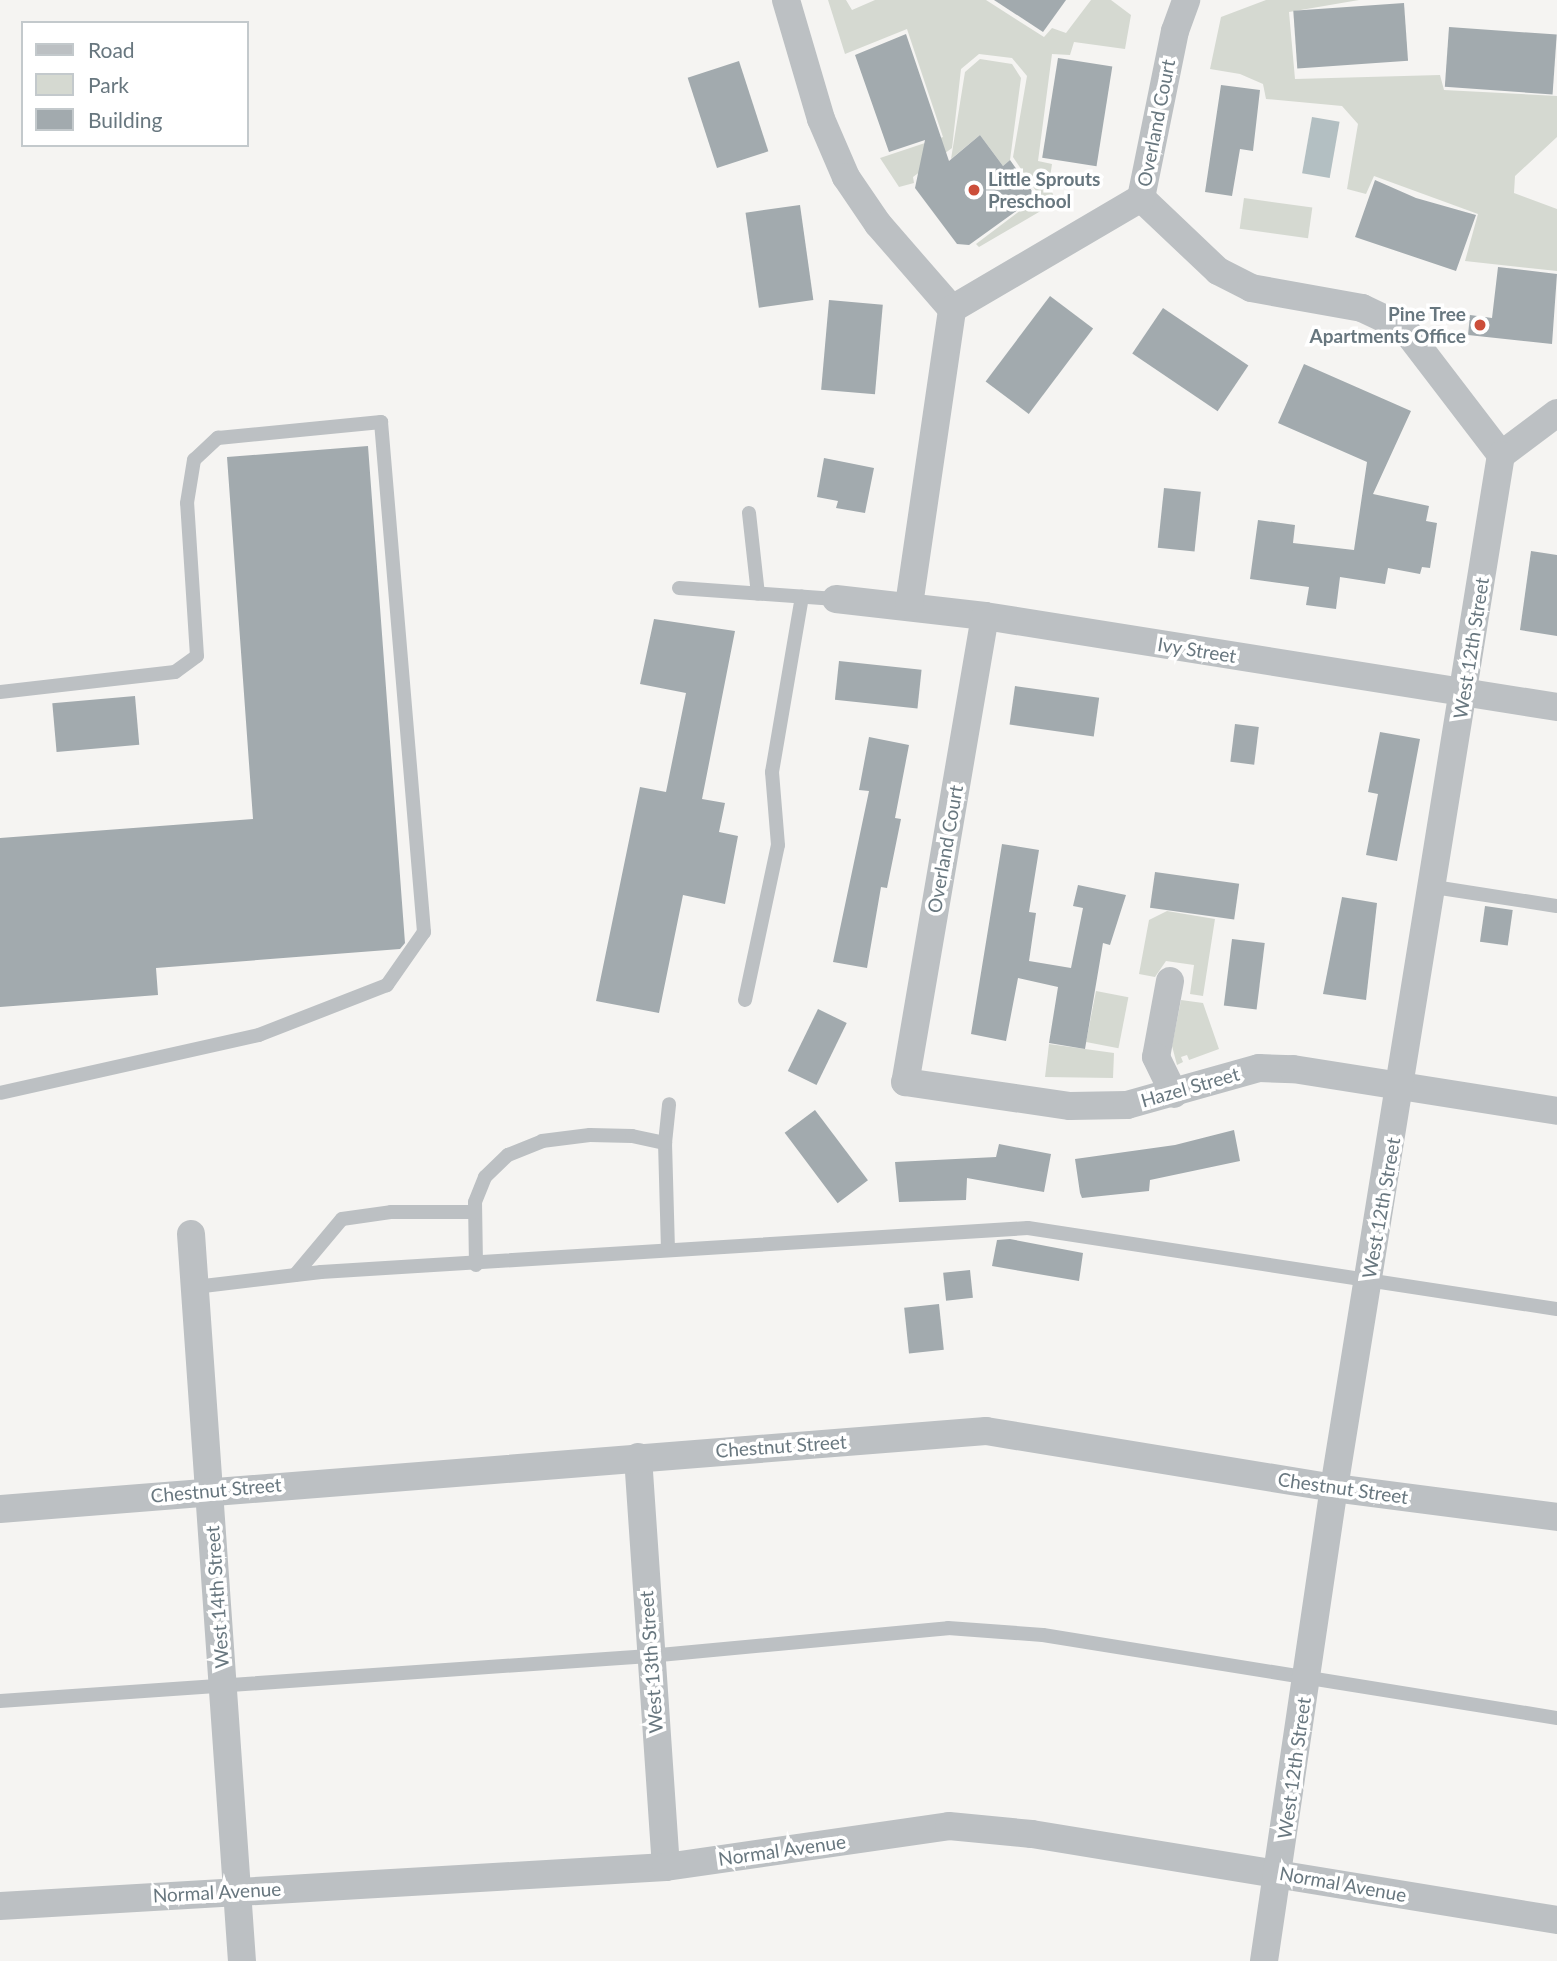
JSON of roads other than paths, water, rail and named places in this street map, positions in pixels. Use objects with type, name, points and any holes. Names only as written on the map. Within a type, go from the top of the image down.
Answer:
[{"type":"street","points":[[786,0],[821,119],[846,177],[878,223],[952,309],[909,605]]},
{"type":"street","name":"Overland Court","points":[[952,309],[1142,198],[1175,31],[1186,0]]},
{"type":"street","points":[[1142,198],[1218,271],[1251,288],[1362,308],[1404,328],[1501,455],[1557,413]]},
{"type":"street","name":"West 12th Street","points":[[1264,1961],[1280,1873],[1334,1488],[1402,1086],[1501,455]]},
{"type":"street","name":"Ivy Street","points":[[836,599],[985,615],[1557,707]]},
{"type":"street","name":"Overland Court","points":[[905,1082],[985,615]]},
{"type":"street","points":[[1170,981],[1156,1057],[1174,1094]]},
{"type":"street","name":"Hazel Street","points":[[905,1082],[1070,1106],[1127,1105],[1259,1068],[1293,1069],[1557,1111]]},
{"type":"street","name":"West 14th Street","points":[[191,1234],[242,1961]]},
{"type":"street","name":"Chestnut Street","points":[[0,1508],[986,1431],[1334,1488],[1557,1517]]},
{"type":"street","name":"West 13th Street","points":[[638,1457],[649,1656],[666,1867]]},
{"type":"street","name":"Normal Avenue","points":[[0,1906],[666,1867],[949,1826],[1032,1834],[1557,1920]]},
{"type":"lane","points":[[0,692],[176,672],[197,656],[187,503],[194,460],[218,438],[381,422],[424,932],[387,985],[259,1035],[0,1093]]},
{"type":"lane","points":[[748,513],[758,594]]},
{"type":"lane","points":[[679,588],[836,599]]},
{"type":"lane","points":[[745,1000],[778,845],[772,772],[802,597]]},
{"type":"lane","points":[[1434,887],[1557,906]]},
{"type":"lane","points":[[668,1250],[665,1143],[669,1104]]},
{"type":"lane","points":[[477,1265],[475,1212],[485,1177],[508,1156],[542,1142],[590,1135],[632,1136],[665,1143]]},
{"type":"lane","points":[[295,1275],[342,1219],[391,1212],[475,1212]]},
{"type":"lane","points":[[194,1287],[295,1275],[1028,1228],[1368,1283],[1557,1309]]},
{"type":"lane","points":[[0,1701],[649,1656],[948,1628],[1043,1636],[1557,1718]]},
{"type":"place","name":"Little Sprouts Preschool","points":[[974,190]]},
{"type":"place","name":"Pine Tree Apartments Office","points":[[1480,325]]}]
